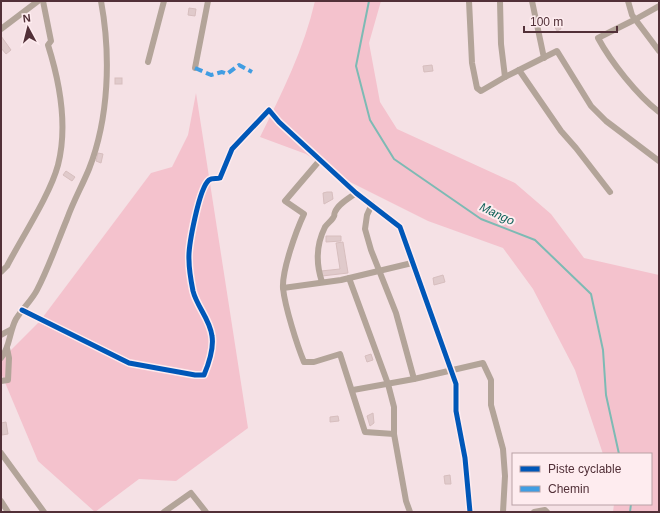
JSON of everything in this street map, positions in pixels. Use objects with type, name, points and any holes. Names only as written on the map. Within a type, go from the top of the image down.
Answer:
[{"type":"street","points":[[1,29],[38,1]]},
{"type":"street","points":[[1,272],[7,266],[54,178],[61,147],[63,131],[62,109],[48,45],[51,40],[44,1]]},
{"type":"street","points":[[1,358],[7,351],[10,330],[22,310],[37,291],[46,272],[89,169],[95,149],[101,124],[105,71],[105,38],[101,1]]},
{"type":"street","points":[[148,62],[164,1]]},
{"type":"street","points":[[195,68],[208,1]]},
{"type":"street","points":[[469,1],[472,63],[477,88],[481,91],[486,89],[505,77],[557,51],[570,75],[591,106],[612,126],[659,161]]},
{"type":"street","points":[[500,1],[501,44],[505,77]]},
{"type":"street","points":[[532,1],[544,58]]},
{"type":"street","points":[[628,1],[632,15],[659,51]]},
{"type":"street","points":[[659,6],[636,20],[598,38],[630,82],[651,106],[659,112]]},
{"type":"street","points":[[520,70],[561,131],[610,192]]},
{"type":"street","points":[[22,310],[129,363],[195,376],[203,375],[210,359],[212,337],[206,317],[196,301],[189,260],[195,218],[205,184],[210,179],[220,178],[232,149],[268,110],[356,193],[400,227],[456,384],[456,411],[465,458],[470,512]]},
{"type":"street","points":[[320,160],[285,200],[304,214],[292,247],[283,288],[304,362],[314,362],[340,354],[366,433],[394,434]]},
{"type":"street","points":[[322,282],[318,270],[318,251],[322,236],[326,226],[334,217],[338,208],[356,193]]},
{"type":"street","points":[[372,204],[367,215],[365,229],[401,328],[414,379]]},
{"type":"street","points":[[283,288],[348,278],[412,263]]},
{"type":"street","points":[[348,278],[388,384],[394,406],[394,434],[406,501],[410,512]]},
{"type":"street","points":[[1,335],[10,330]]},
{"type":"street","points":[[1,381],[8,380],[9,358],[7,346]]},
{"type":"street","points":[[353,390],[452,371],[481,363],[486,365],[491,380],[491,404],[503,450],[505,476],[503,512]]},
{"type":"street","points":[[1,453],[44,512]]},
{"type":"street","points":[[164,512],[191,493],[206,512]]},
{"type":"street","points":[[1,501],[8,512]]},
{"type":"street","points":[[534,512],[545,510],[547,512]]},
{"type":"shaded area","points":[[315,1],[381,1],[369,43],[380,102],[397,129],[515,183],[551,214],[584,258],[659,275],[659,512],[613,512],[614,505],[652,505],[652,453],[603,453],[575,370],[533,289],[503,248],[428,221],[350,182],[306,154],[260,137],[299,54]]},
{"type":"shaded area","points":[[196,93],[248,428],[176,481],[139,479],[95,512],[38,461],[1,373],[1,360],[40,321],[151,173],[172,167],[188,135]]},
{"type":"building","points":[[189,8],[196,9],[195,16],[188,15]]},
{"type":"building","points":[[558,21],[561,29],[557,31],[553,23]]},
{"type":"building","points":[[1,36],[11,50],[6,54],[1,48]]},
{"type":"building","points":[[432,65],[433,71],[424,72],[423,66]]},
{"type":"building","points":[[115,78],[122,78],[122,84],[115,84]]},
{"type":"building","points":[[98,153],[103,154],[101,163],[96,161]]},
{"type":"building","points":[[66,171],[75,177],[72,181],[63,175]]},
{"type":"building","points":[[332,192],[333,199],[324,204],[323,193]]},
{"type":"building","points":[[326,236],[341,236],[341,241],[326,242]]},
{"type":"building","points":[[343,242],[348,273],[322,276],[321,271],[340,269],[336,243]]},
{"type":"building","points":[[443,275],[445,282],[434,285],[433,278]]},
{"type":"building","points":[[371,354],[373,360],[367,362],[365,356]]},
{"type":"building","points":[[373,413],[374,423],[370,426],[367,416]]},
{"type":"building","points":[[338,416],[339,421],[330,422],[330,417]]},
{"type":"building","points":[[6,422],[8,434],[2,435],[1,423]]},
{"type":"building","points":[[450,475],[451,484],[445,484],[444,476]]},
{"type":"waterway","name":"Mango","points":[[369,1],[356,66],[370,120],[394,159],[481,219],[535,240],[591,294],[603,350],[606,395],[619,453]]},
{"type":"waterway","name":"Mango","points":[[630,512],[631,505]]},
{"type":"marked path","points":[[195,68],[211,75],[222,72],[227,74],[239,65],[252,72]]},
{"type":"cycle path","points":[[22,310],[129,363],[195,375],[204,375],[211,356],[211,330],[195,297],[189,264],[192,231],[198,205],[205,185],[210,179],[220,178],[232,149],[269,110],[279,122],[356,193],[400,227],[456,384],[456,411],[465,458],[470,512]]}]
